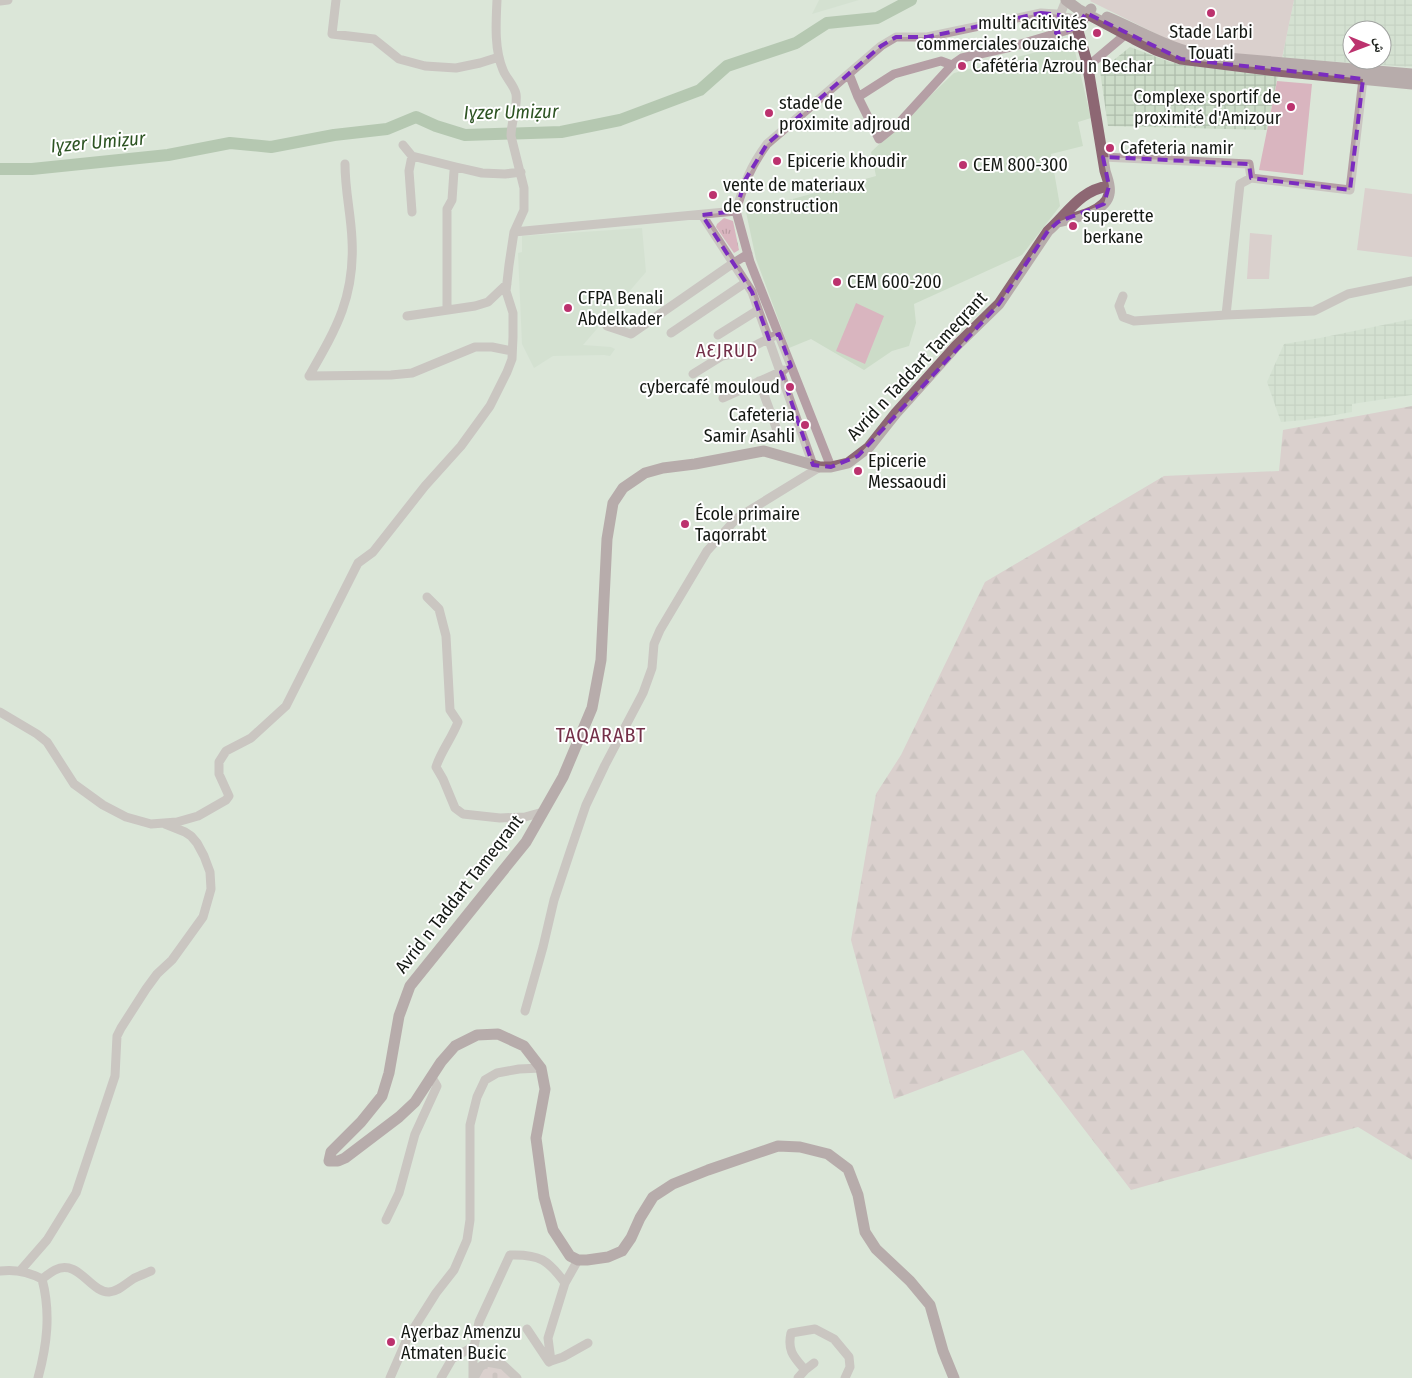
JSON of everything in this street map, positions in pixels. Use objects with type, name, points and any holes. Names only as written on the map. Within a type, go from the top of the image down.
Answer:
[{"type":"main road","points":[[1066,0],[1084,17],[1126,34],[1156,50],[1181,59],[1277,67],[1412,74]]},
{"type":"main road","points":[[1058,222],[1085,214],[1104,204],[1109,196],[1109,186],[1087,67],[1084,17],[1077,0]]},
{"type":"main road","points":[[1084,17],[1186,51],[1277,67],[1412,84]]},
{"type":"main road","name":"Avrid n Taddart Tameqrant","points":[[578,1260],[570,1256],[553,1230],[544,1198],[536,1138],[545,1090],[541,1068],[524,1046],[498,1034],[477,1036],[455,1046],[431,1076],[416,1102],[345,1158],[338,1161],[329,1161],[331,1152],[361,1122],[382,1096],[389,1073],[399,1016],[410,986],[526,842],[563,777],[592,708],[600,660],[607,539],[613,503],[623,488],[645,473],[663,468],[764,451],[822,466],[848,463],[869,447],[896,413],[956,346],[999,304],[1048,231],[1058,222],[1067,209],[1099,187],[1109,186]]},
{"type":"main road","points":[[578,1260],[608,1257],[622,1251],[653,1197],[673,1184],[778,1146],[800,1147],[828,1154],[848,1169],[858,1195],[865,1232],[876,1249],[910,1280],[930,1305],[943,1350],[954,1378]]},
{"type":"street","points":[[0,2],[8,0]]},
{"type":"street","points":[[336,0],[332,34],[374,39],[399,59],[425,66],[456,68],[480,63],[499,56]]},
{"type":"street","points":[[0,712],[47,742],[74,784],[114,812],[151,824],[163,824],[198,816],[226,800],[229,796],[219,774],[219,762],[226,750],[252,738],[286,706],[358,563],[373,552],[425,486],[470,435],[490,406],[502,384],[512,359],[513,313],[506,291],[514,232],[524,210],[524,188],[511,136],[511,128],[517,106],[515,90],[503,70],[499,56],[497,0]]},
{"type":"street","points":[[1058,33],[1060,15],[1066,0]]},
{"type":"street","points":[[822,466],[791,366],[748,254],[736,211],[745,180],[755,160],[767,144],[881,46],[896,37],[928,36],[1041,13],[1084,17]]},
{"type":"street","points":[[849,74],[879,139],[900,122],[952,65],[962,58],[1058,33],[1084,17]]},
{"type":"street","points":[[1087,67],[1126,34]]},
{"type":"street","points":[[858,97],[894,74],[941,61],[952,65]]},
{"type":"street","points":[[1226,315],[1240,184],[1251,178],[1350,190],[1363,79]]},
{"type":"street","points":[[403,145],[412,156],[482,173],[505,174],[521,172]]},
{"type":"street","points":[[412,156],[409,171],[412,212]]},
{"type":"street","points":[[1103,157],[1249,164],[1251,178]]},
{"type":"street","points":[[345,164],[345,185],[352,239],[352,272],[346,304],[339,322],[309,376],[412,373],[475,347],[492,347],[512,351]]},
{"type":"street","points":[[447,310],[447,208],[452,200],[454,171],[456,167]]},
{"type":"street","points":[[514,232],[736,211]]},
{"type":"street","points":[[702,215],[732,264],[752,292],[781,372],[822,466]]},
{"type":"street","points":[[607,326],[631,334],[748,254]]},
{"type":"street","points":[[1124,296],[1119,306],[1123,317],[1134,321],[1314,311],[1348,294],[1412,281]]},
{"type":"street","points":[[671,333],[745,283]]},
{"type":"street","points":[[407,316],[475,306],[488,302],[507,284]]},
{"type":"street","points":[[718,336],[758,310]]},
{"type":"street","points":[[693,374],[722,356],[742,352],[778,334]]},
{"type":"street","points":[[723,398],[791,366]]},
{"type":"street","points":[[759,381],[778,433]]},
{"type":"street","points":[[525,1011],[554,900],[586,805],[643,693],[652,668],[654,644],[660,630],[707,551],[737,518],[822,466]]},
{"type":"street","points":[[427,597],[439,609],[446,636],[450,710],[458,722],[439,756],[436,767],[444,779],[456,808],[463,814],[500,818],[525,817],[543,812]]},
{"type":"street","points":[[20,1271],[47,1240],[76,1192],[115,1076],[117,1041],[121,1028],[157,974],[172,960],[203,917],[211,889],[210,872],[204,856],[198,843],[191,836],[163,824]]},
{"type":"street","points":[[390,1378],[407,1340],[436,1293],[454,1270],[467,1240],[470,1220],[470,1125],[477,1097],[485,1080],[497,1073],[518,1069],[541,1068]]},
{"type":"street","points":[[386,1220],[399,1193],[414,1134],[437,1086],[431,1076]]},
{"type":"street","points":[[473,1378],[474,1346],[479,1322],[510,1255],[529,1254],[552,1265],[565,1283]]},
{"type":"street","points":[[551,1360],[548,1338],[565,1283],[578,1260]]},
{"type":"street","points":[[42,1279],[56,1269],[66,1268],[78,1272],[99,1290],[107,1292],[116,1291],[134,1278],[151,1271]]},
{"type":"street","points":[[0,1271],[20,1271],[42,1279]]},
{"type":"street","points":[[38,1378],[48,1332],[48,1309],[42,1279]]},
{"type":"street","points":[[527,1329],[549,1362],[563,1357],[588,1342]]},
{"type":"street","points":[[804,1370],[793,1356],[788,1344],[790,1333],[815,1329],[834,1339],[849,1358],[850,1367],[845,1378]]},
{"type":"street","points":[[441,1378],[452,1359],[474,1346]]},
{"type":"street","points":[[473,1378],[480,1367],[488,1362],[504,1365],[517,1378]]},
{"type":"street","points":[[798,1378],[804,1370],[814,1363]]},
{"type":"highlighted area","points":[[1041,13],[1060,15],[1056,33],[1076,28],[1086,13],[1181,59],[1363,79],[1350,190],[1251,178],[1249,164],[1103,157],[1109,186],[1104,204],[1058,222],[1048,231],[999,304],[858,456],[831,467],[813,465],[781,372],[791,366],[779,334],[769,339],[752,292],[702,215],[736,211],[745,180],[767,144],[881,46],[896,37],[927,37]]},
{"type":"shaded area","points":[[819,0],[859,0],[812,14]]},
{"type":"shaded area","points":[[1294,0],[1412,0],[1412,67],[1392,66],[1392,20],[1342,20],[1342,62],[1282,58]]},
{"type":"shaded area","name":"CEM 800-300","points":[[1073,43],[1091,118],[1078,122],[1083,146],[1051,154],[1060,206],[1022,255],[914,304],[916,323],[909,346],[892,351],[864,370],[811,339],[789,348],[756,259],[746,212],[876,176],[871,152],[954,73]]},
{"type":"shaded area","points":[[1130,47],[1170,62],[1278,75],[1267,130],[1108,126],[1100,71]]},
{"type":"shaded area","name":"CFPA Benali Abdelkader","points":[[642,228],[646,272],[583,345],[611,347],[615,349],[610,356],[553,356],[534,368],[522,344],[518,253],[522,252],[522,236]]},
{"type":"shaded area","points":[[1412,319],[1412,395],[1352,404],[1352,412],[1281,422],[1267,382],[1284,344]]},
{"type":"green space","points":[[1091,0],[1294,0],[1282,58],[1204,52],[1177,44]]},
{"type":"green space","name":"Complexe sportif de proximité d'Amizour","points":[[1277,81],[1312,84],[1303,175],[1259,170]]},
{"type":"green space","points":[[1365,188],[1412,194],[1412,257],[1357,250]]},
{"type":"green space","points":[[724,218],[733,221],[739,250],[734,253],[716,227]]},
{"type":"green space","points":[[1250,233],[1272,235],[1269,279],[1247,279]]},
{"type":"green space","points":[[856,303],[884,316],[865,364],[836,351]]},
{"type":"green space","points":[[1412,406],[1412,1160],[1358,1127],[1131,1190],[1023,1050],[894,1099],[851,940],[876,794],[901,755],[985,582],[1164,476],[1279,471],[1283,430]]},
{"type":"green space","points":[[488,1366],[502,1369],[511,1378],[478,1378]]},
{"type":"waterway","name":"Iɣzer Umiẓur","points":[[0,169],[32,169],[168,155],[230,143],[271,147],[334,135],[387,129],[416,117],[436,126],[465,135],[561,132],[620,120],[700,90],[727,66],[796,43],[827,23],[877,18],[911,0]]},
{"type":"place","name":"Stade Larbi Touati","points":[[1211,13]]},
{"type":"place","name":"multi acitivités commerciales ouzaiche","points":[[1097,33]]},
{"type":"place","name":"Cafétéria Azrou n Bechar","points":[[962,66]]},
{"type":"place","name":"Complexe sportif de proximité d'Amizour","points":[[1291,107]]},
{"type":"place","name":"stade de proximite adjroud","points":[[769,113]]},
{"type":"place","name":"Cafeteria namir","points":[[1110,148]]},
{"type":"place","name":"Epicerie khoudir","points":[[777,161]]},
{"type":"place","name":"CEM 800-300","points":[[963,165]]},
{"type":"place","name":"vente de materiaux de construction","points":[[713,195]]},
{"type":"place","name":"superette berkane","points":[[1073,226]]},
{"type":"place","name":"CEM 600-200","points":[[837,282]]},
{"type":"place","name":"CFPA Benali Abdelkader","points":[[568,308]]},
{"type":"place","name":"cybercafé mouloud","points":[[790,387]]},
{"type":"place","name":"Cafeteria Samir Asahli","points":[[805,425]]},
{"type":"place","name":"Epicerie Messaoudi","points":[[858,471]]},
{"type":"place","name":"École primaire Taqorrabt","points":[[685,524]]},
{"type":"place","name":"Aɣerbaz Amenzu Atmaten Buɛic","points":[[391,1342]]},
{"type":"district","name":"AƐJRUḌ","points":[[727,350]]},
{"type":"district","name":"TAQARABT","points":[[601,735]]}]
